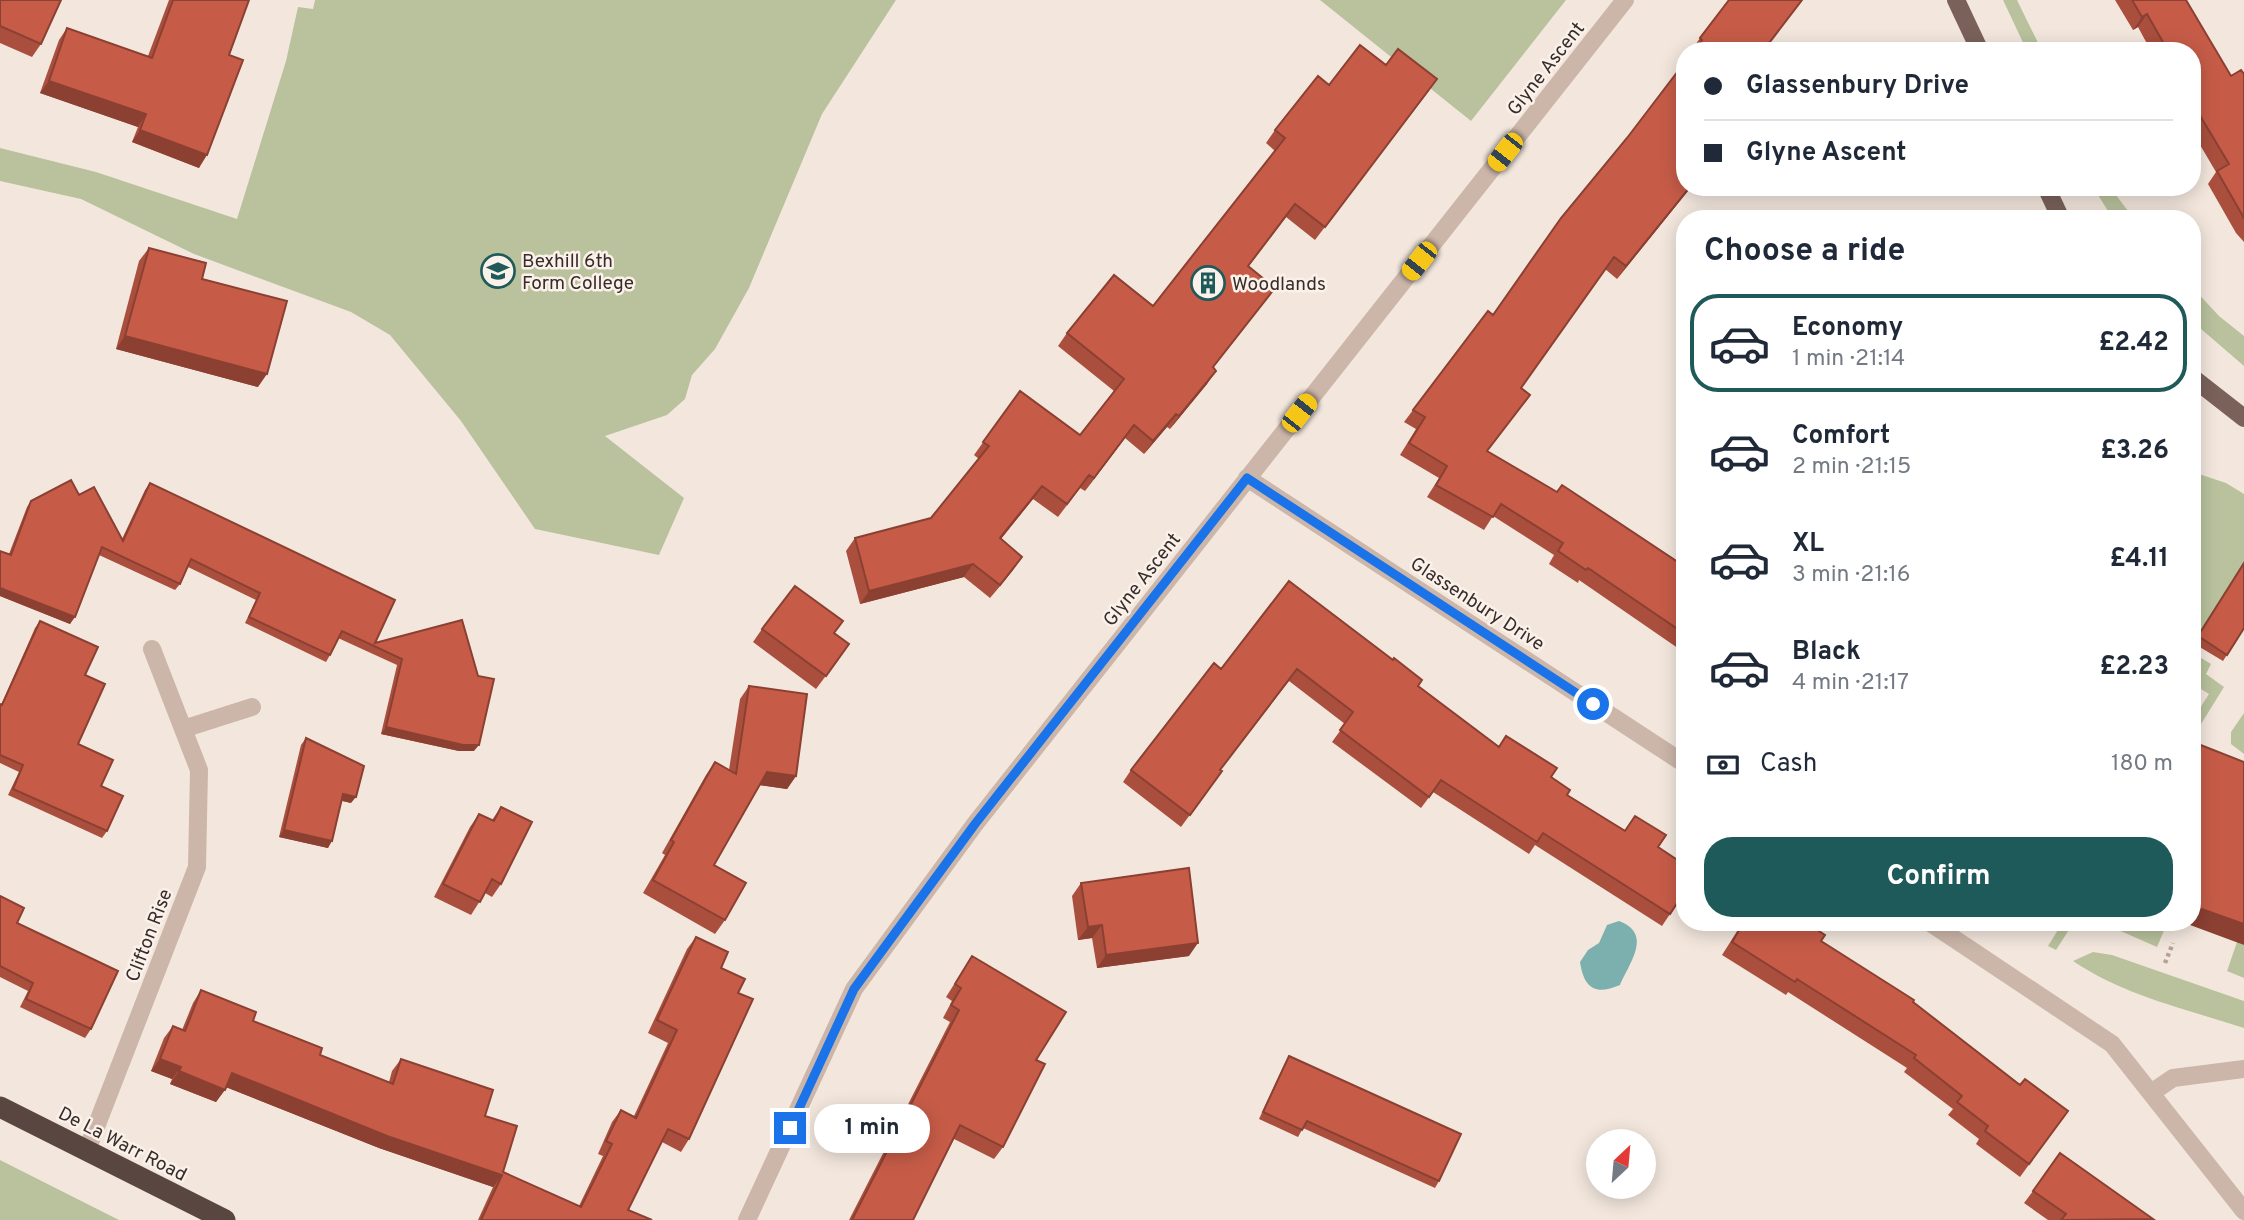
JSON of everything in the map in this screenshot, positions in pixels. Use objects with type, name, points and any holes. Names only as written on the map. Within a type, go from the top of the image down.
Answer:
[{"type":"highway","name":"De La Warr Road","points":[[0,1107],[225,1220]]},
{"type":"main road","points":[[1956,0],[1976,42]]},
{"type":"main road","points":[[2201,384],[2244,418]]},
{"type":"street","name":"Glyne Ascent","points":[[747,1220],[854,989],[975,824],[1625,0]]},
{"type":"street","name":"Glassenbury Drive","points":[[1247,478],[1676,758]]},
{"type":"street","name":"Clifton Rise","points":[[87,1150],[197,867],[199,769],[152,649]]},
{"type":"street","points":[[183,729],[252,707]]},
{"type":"street","points":[[1942,931],[2112,1044],[2244,1211]]},
{"type":"street","points":[[2151,1093],[2173,1078],[2244,1069]]},
{"type":"path","points":[[2165,963],[2173,943]]},
{"type":"green space","name":"Bexhill 6th Form College","points":[[315,0],[896,0],[822,114],[749,288],[715,349],[692,375],[685,399],[667,415],[605,436],[684,498],[659,555],[535,529],[461,421],[390,335],[351,312],[194,254],[81,199],[0,181],[0,148],[96,172],[237,219],[286,61],[298,7],[313,9]]},
{"type":"green space","points":[[1320,0],[1566,0],[1471,121]]},
{"type":"green space","points":[[2003,0],[2017,0],[2038,42],[2023,42]]},
{"type":"green space","points":[[2099,196],[2117,196],[2127,210],[2107,210]]},
{"type":"green space","points":[[2201,297],[2219,316],[2244,336],[2244,366],[2201,329]]},
{"type":"green space","points":[[2201,475],[2226,483],[2244,494],[2244,561],[2201,631]]},
{"type":"green space","points":[[2201,658],[2211,664],[2206,674],[2224,687],[2201,724],[2201,706],[2209,694],[2201,689]]},
{"type":"green space","points":[[2244,713],[2244,754],[2231,744],[2231,732]]},
{"type":"green space","points":[[2057,931],[2068,931],[2056,950],[2048,946]]},
{"type":"green space","points":[[2121,931],[2164,931],[2157,947]]},
{"type":"green space","points":[[2237,942],[2244,945],[2244,978],[2227,971]]},
{"type":"green space","points":[[2093,952],[2112,955],[2244,1001],[2244,1028],[2135,993],[2073,961]]},
{"type":"green space","points":[[0,1160],[119,1220],[0,1220]]},
{"type":"water","points":[[1619,921],[1635,933],[1636,949],[1620,985],[1604,990],[1597,989],[1584,978],[1580,962],[1588,950],[1599,943],[1607,925]]},
{"type":"building","points":[[0,0],[61,0],[41,44],[0,26]]},
{"type":"building","points":[[173,0],[249,0],[229,55],[243,60],[207,155],[140,130],[146,114],[49,81],[67,28],[152,58]]},
{"type":"building","points":[[1729,0],[1802,0],[1770,42],[1701,42],[1700,38]]},
{"type":"building","points":[[2132,0],[2186,0],[2231,76],[2241,70],[2244,74],[2244,218],[2217,171],[2229,164],[2201,117],[2201,42],[2163,42],[2147,14],[2142,17]]},
{"type":"building","points":[[1360,45],[1386,65],[1398,49],[1437,79],[1325,227],[1295,204],[1248,266],[1275,288],[1213,367],[1216,371],[1179,416],[1176,414],[1153,441],[1134,425],[1094,478],[1089,475],[1067,504],[1042,486],[1000,538],[1022,557],[1000,585],[973,564],[869,591],[855,538],[931,518],[989,446],[983,442],[1020,391],[1080,435],[1124,379],[1067,333],[1114,275],[1153,306],[1285,138],[1275,130],[1318,76],[1329,85]]},
{"type":"building","points":[[1676,74],[1676,196],[1683,196],[1626,266],[1614,257],[1521,388],[1530,395],[1487,451],[1557,492],[1562,485],[1676,561],[1676,628],[1588,568],[1586,570],[1558,551],[1563,543],[1501,504],[1493,517],[1436,485],[1447,466],[1409,443],[1425,417],[1413,410],[1488,311],[1493,315],[1561,218]]},
{"type":"building","points":[[149,248],[206,263],[202,279],[287,301],[267,374],[125,336]]},
{"type":"building","points":[[71,480],[79,495],[94,487],[123,541],[150,483],[395,600],[375,643],[462,620],[478,676],[494,679],[479,745],[463,745],[386,727],[402,659],[342,631],[330,655],[249,617],[260,593],[191,559],[180,584],[102,547],[75,617],[0,588],[0,551],[11,555],[31,501]]},
{"type":"building","points":[[2244,563],[2244,628],[2227,655],[2201,638],[2201,631]]},
{"type":"building","points":[[1289,581],[1422,680],[1418,686],[1499,747],[1506,736],[1557,768],[1551,777],[1570,790],[1567,795],[1625,831],[1635,816],[1666,835],[1658,847],[1676,859],[1676,905],[1670,914],[1543,833],[1537,842],[1441,780],[1429,797],[1340,730],[1353,712],[1297,669],[1220,770],[1222,771],[1190,815],[1131,770],[1214,663],[1221,669]]},
{"type":"building","points":[[795,586],[843,621],[834,633],[849,644],[826,676],[762,629]]},
{"type":"building","points":[[40,621],[98,647],[85,675],[105,684],[78,744],[113,760],[101,786],[123,796],[107,831],[13,789],[23,765],[0,755],[0,704],[2,705]]},
{"type":"building","points":[[749,686],[807,694],[796,776],[767,772],[714,865],[746,883],[725,920],[653,880],[674,842],[671,840],[715,762],[736,774]]},
{"type":"building","points":[[306,738],[364,766],[356,797],[343,794],[332,841],[284,830]]},
{"type":"building","points":[[2201,745],[2244,762],[2244,924],[2201,909]]},
{"type":"building","points":[[501,807],[532,822],[501,884],[492,879],[480,902],[443,884],[479,814],[494,821]]},
{"type":"building","points":[[1189,868],[1198,943],[1106,955],[1102,925],[1088,927],[1081,883]]},
{"type":"building","points":[[0,896],[24,908],[17,923],[118,971],[91,1029],[26,999],[33,983],[0,966]]},
{"type":"building","points":[[1739,931],[1819,931],[1825,935],[1821,941],[1914,1000],[1913,1002],[2020,1085],[2025,1079],[2068,1111],[2029,1164],[1985,1131],[1988,1126],[1957,1102],[1962,1096],[1914,1058],[1916,1055],[1797,979],[1795,982],[1732,942]]},
{"type":"building","points":[[696,937],[728,952],[721,968],[745,979],[738,993],[753,999],[689,1139],[668,1129],[628,1210],[652,1220],[481,1220],[502,1175],[387,1136],[232,1073],[225,1090],[179,1071],[181,1067],[160,1059],[173,1026],[185,1031],[201,990],[256,1012],[253,1021],[322,1048],[320,1055],[393,1084],[401,1059],[493,1090],[485,1116],[517,1126],[503,1172],[581,1207],[612,1144],[606,1141],[621,1110],[636,1118],[677,1030],[657,1020]]},
{"type":"building","points":[[972,956],[1066,1012],[1036,1060],[1045,1064],[1003,1147],[960,1125],[913,1220],[852,1220],[959,1010],[951,1005],[961,988],[955,984]]},
{"type":"building","points":[[1289,1056],[1461,1134],[1439,1181],[1307,1121],[1302,1130],[1263,1112]]},
{"type":"building","points":[[2060,1153],[2153,1219],[2061,1220],[2066,1214],[2033,1191]]},
{"type":"place","name":"Bexhill 6th Form College","points":[[498,271]]},
{"type":"place","name":"Woodlands","points":[[1208,283]]},
{"type":"route","points":[[790,1128],[854,989],[975,824],[1247,478],[1593,704]]}]
